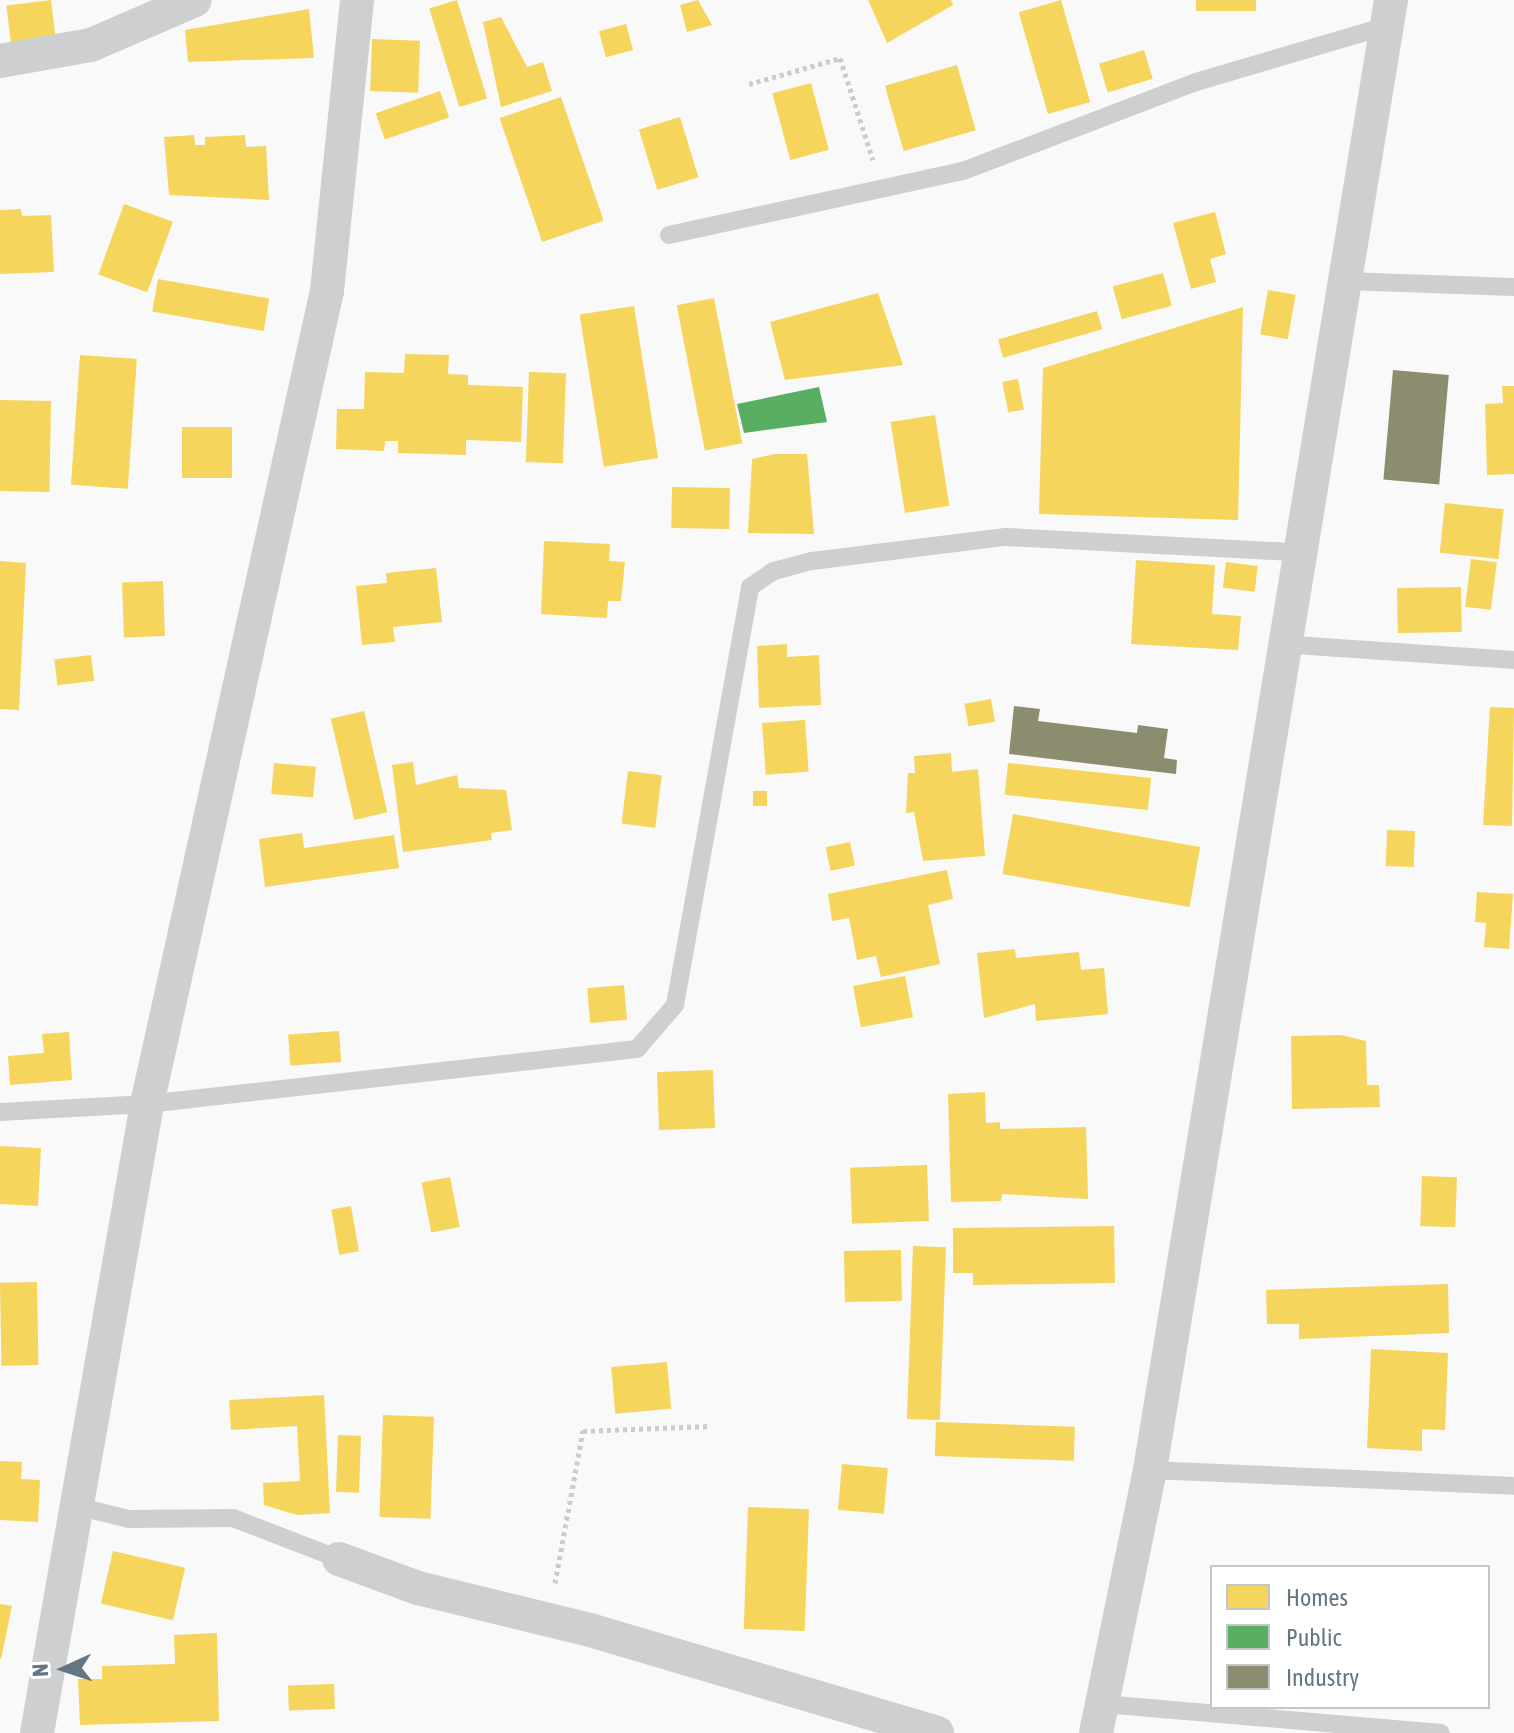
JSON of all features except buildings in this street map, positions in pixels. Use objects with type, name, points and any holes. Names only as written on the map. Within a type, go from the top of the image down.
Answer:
[{"type":"street","points":[[0,61],[91,45],[195,0]]},
{"type":"street","points":[[37,1733],[147,1104],[327,291],[357,0]]},
{"type":"street","points":[[1100,1719],[1150,1470],[1280,644],[1389,13]]},
{"type":"street","points":[[339,1559],[418,1588],[548,1620],[937,1733]]},
{"type":"lane","points":[[669,235],[883,191],[963,171],[1389,13]]},
{"type":"lane","points":[[1344,281],[1514,287]]},
{"type":"lane","points":[[0,1112],[147,1104],[637,1049],[658,1032],[675,1005],[734,701],[741,618],[750,587],[774,571],[1006,537],[1296,552]]},
{"type":"lane","points":[[1280,644],[1514,660]]},
{"type":"lane","points":[[1150,1470],[1514,1486]]},
{"type":"lane","points":[[76,1506],[129,1519],[233,1518],[339,1559]]},
{"type":"lane","points":[[1100,1719],[1441,1733]]},
{"type":"path","points":[[749,84],[840,58],[883,191]]},
{"type":"path","points":[[548,1620],[583,1431],[709,1426]]}]
